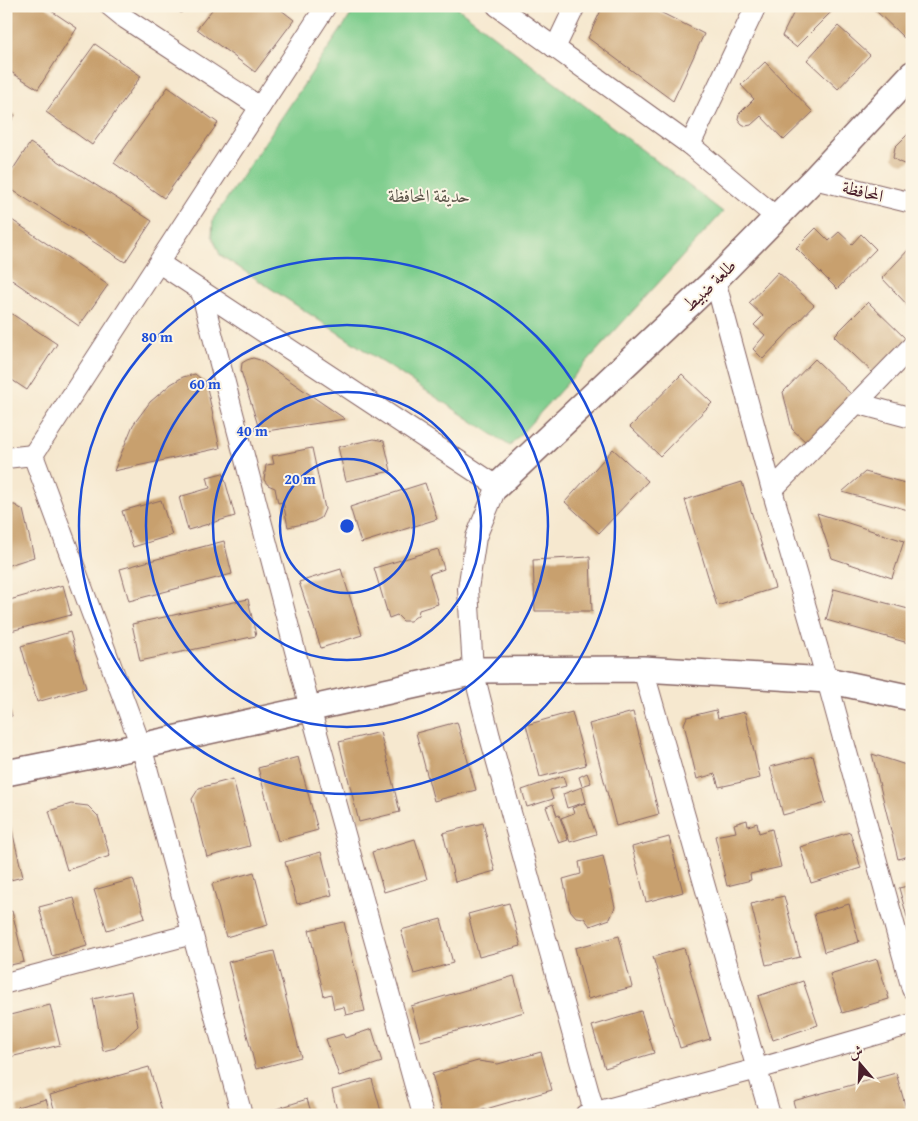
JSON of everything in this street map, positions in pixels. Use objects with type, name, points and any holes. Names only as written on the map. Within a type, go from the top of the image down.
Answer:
[{"type":"street","points":[[110,6],[126,19],[260,107]]},
{"type":"street","points":[[33,455],[326,6]]},
{"type":"street","points":[[497,6],[690,145],[776,217]]},
{"type":"street","points":[[555,48],[575,6]]},
{"type":"street","points":[[690,145],[756,6]]},
{"type":"street","name":"طلعة ضبيط","points":[[497,486],[715,280],[814,179],[912,74]]},
{"type":"street","name":"المحافظة","points":[[814,179],[912,203]]},
{"type":"street","points":[[158,263],[497,486],[476,537],[468,589],[473,670],[591,1114],[912,1024]]},
{"type":"street","points":[[715,280],[912,989]]},
{"type":"street","points":[[201,291],[310,708],[423,1115]]},
{"type":"street","points":[[772,490],[912,346]]},
{"type":"street","points":[[856,404],[912,418]]},
{"type":"street","points":[[6,458],[33,455]]},
{"type":"street","points":[[33,455],[141,746],[242,1115]]},
{"type":"street","points":[[6,773],[141,746],[466,674],[473,670],[643,669],[827,680],[912,698]]},
{"type":"street","points":[[643,669],[770,1115]]},
{"type":"street","points":[[6,983],[192,934]]},
{"type":"green space","name":"حديقة المحافظة","points":[[357,6],[455,6],[723,212],[510,446],[220,255],[212,235],[213,219]]},
{"type":"building","points":[[6,6],[44,6],[77,28],[38,89],[6,69]]},
{"type":"building","points":[[172,6],[187,6],[181,13]]},
{"type":"building","points":[[215,6],[276,6],[294,20],[255,72],[197,29]]},
{"type":"building","points":[[603,6],[648,6],[704,34],[673,101],[588,38]]},
{"type":"building","points":[[797,6],[837,6],[796,47],[782,36]]},
{"type":"building","points":[[871,6],[912,6],[912,29],[904,38]]},
{"type":"building","points":[[838,26],[870,55],[838,89],[807,60]]},
{"type":"building","points":[[95,44],[141,76],[92,145],[46,112]]},
{"type":"building","points":[[765,62],[813,112],[784,140],[761,116],[751,125],[746,126],[738,119],[739,114],[754,99],[741,85]]},
{"type":"building","points":[[168,87],[218,123],[164,198],[114,163]]},
{"type":"building","points":[[6,110],[15,115],[6,130]]},
{"type":"building","points":[[912,130],[912,160],[904,164],[893,158],[895,147]]},
{"type":"building","points":[[30,143],[152,221],[125,262],[6,186],[6,180]]},
{"type":"building","points":[[6,216],[108,285],[79,326],[6,276]]},
{"type":"building","points":[[816,228],[829,241],[839,232],[852,244],[861,234],[876,249],[837,289],[796,248]]},
{"type":"building","points":[[912,248],[912,310],[882,278]]},
{"type":"building","points":[[778,272],[814,305],[763,359],[753,349],[765,335],[754,325],[763,316],[749,303]]},
{"type":"building","points":[[868,302],[907,340],[873,373],[834,336]]},
{"type":"building","points":[[6,310],[57,344],[27,390],[6,376]]},
{"type":"building","points":[[253,358],[260,360],[345,419],[260,432],[241,371],[242,363]]},
{"type":"building","points":[[815,359],[854,397],[807,443],[792,429],[783,392]]},
{"type":"building","points":[[195,374],[206,383],[220,448],[114,471],[133,425],[150,402],[171,384],[183,377]]},
{"type":"building","points":[[682,374],[712,403],[660,456],[630,427]]},
{"type":"building","points":[[374,439],[384,441],[391,471],[346,481],[338,447]]},
{"type":"building","points":[[312,448],[325,509],[321,518],[313,522],[288,527],[283,502],[278,503],[275,488],[268,485],[264,480],[266,465],[274,464],[272,456]]},
{"type":"building","points":[[613,449],[648,481],[599,533],[565,502]]},
{"type":"building","points":[[865,472],[912,485],[912,511],[842,492]]},
{"type":"building","points":[[223,473],[235,516],[188,530],[179,497],[210,488],[207,477]]},
{"type":"building","points":[[742,482],[775,588],[717,606],[685,500]]},
{"type":"building","points":[[425,483],[437,519],[361,543],[350,507]]},
{"type":"building","points":[[161,500],[172,535],[133,547],[122,511]]},
{"type":"building","points":[[6,505],[15,505],[23,510],[34,557],[6,566]]},
{"type":"building","points":[[817,513],[904,541],[892,578],[832,558]]},
{"type":"building","points":[[224,541],[232,574],[129,601],[120,569]]},
{"type":"building","points":[[438,549],[444,569],[429,574],[438,604],[419,610],[418,615],[410,621],[403,621],[397,615],[389,618],[374,568]]},
{"type":"building","points":[[590,557],[592,611],[535,611],[533,560]]},
{"type":"building","points":[[341,569],[362,635],[321,648],[299,582]]},
{"type":"building","points":[[63,585],[71,615],[7,632],[6,601]]},
{"type":"building","points":[[834,589],[912,610],[912,644],[826,620]]},
{"type":"building","points":[[248,599],[256,636],[140,661],[132,624]]},
{"type":"building","points":[[70,632],[86,688],[37,702],[21,646]]},
{"type":"building","points":[[6,699],[12,716],[6,718]]},
{"type":"building","points":[[716,710],[718,718],[745,712],[760,778],[719,787],[715,774],[697,779],[684,724],[687,717]]},
{"type":"building","points":[[572,712],[586,765],[540,777],[526,725]]},
{"type":"building","points":[[633,712],[659,814],[616,826],[589,724]]},
{"type":"building","points":[[457,722],[476,790],[434,801],[416,733]]},
{"type":"building","points":[[380,732],[400,812],[359,822],[339,742]]},
{"type":"building","points":[[872,754],[912,767],[912,855],[898,859]]},
{"type":"building","points":[[813,756],[826,803],[783,815],[770,767]]},
{"type":"building","points":[[298,757],[318,830],[278,841],[258,768]]},
{"type":"building","points":[[587,773],[591,783],[582,786],[579,777]]},
{"type":"building","points":[[563,776],[566,786],[550,790],[553,799],[527,807],[522,790]]},
{"type":"building","points":[[233,779],[250,846],[207,857],[192,799],[199,788]]},
{"type":"building","points":[[582,787],[586,802],[567,808],[563,794]]},
{"type":"building","points":[[585,803],[596,834],[570,842],[561,818],[574,813],[572,808]]},
{"type":"building","points":[[71,804],[88,806],[98,816],[110,856],[67,870],[49,811]]},
{"type":"building","points":[[553,804],[568,840],[559,843],[546,807]]},
{"type":"building","points":[[9,818],[23,877],[6,881],[6,819]]},
{"type":"building","points":[[747,820],[748,826],[757,823],[759,833],[772,829],[781,867],[750,874],[751,880],[727,886],[715,836],[736,832],[734,824]]},
{"type":"building","points":[[483,823],[495,871],[455,882],[443,833]]},
{"type":"building","points":[[850,832],[861,868],[811,883],[800,847]]},
{"type":"building","points":[[669,837],[683,892],[646,902],[632,847]]},
{"type":"building","points":[[415,839],[427,879],[384,892],[372,852]]},
{"type":"building","points":[[321,852],[332,895],[297,904],[285,862]]},
{"type":"building","points":[[603,856],[615,907],[610,919],[590,926],[584,918],[576,917],[570,910],[563,879],[581,874],[579,862]]},
{"type":"building","points":[[254,872],[268,925],[226,937],[212,884]]},
{"type":"building","points":[[133,879],[145,918],[107,930],[94,890]]},
{"type":"building","points":[[912,885],[912,931],[911,931],[899,888]]},
{"type":"building","points":[[784,896],[800,957],[766,965],[751,904]]},
{"type":"building","points":[[74,898],[87,946],[52,956],[39,907]]},
{"type":"building","points":[[509,903],[521,946],[479,957],[468,914]]},
{"type":"building","points":[[849,904],[859,942],[824,952],[814,914]]},
{"type":"building","points":[[12,911],[24,962],[6,966],[6,913]]},
{"type":"building","points":[[441,919],[453,963],[414,974],[401,930]]},
{"type":"building","points":[[344,922],[365,1011],[346,1015],[344,1007],[334,1009],[331,994],[324,996],[309,930]]},
{"type":"building","points":[[619,936],[632,987],[588,999],[575,948]]},
{"type":"building","points":[[684,948],[710,1039],[680,1048],[653,957]]},
{"type":"building","points":[[274,951],[301,1057],[256,1069],[228,962]]},
{"type":"building","points":[[877,959],[889,999],[842,1013],[830,974]]},
{"type":"building","points":[[514,976],[524,1012],[421,1041],[411,1006]]},
{"type":"building","points":[[803,981],[818,1025],[773,1040],[758,996]]},
{"type":"building","points":[[131,991],[138,1026],[115,1048],[103,1051],[93,999]]},
{"type":"building","points":[[50,1005],[60,1045],[6,1058],[6,1016]]},
{"type":"building","points":[[641,1011],[654,1053],[605,1068],[592,1026]]},
{"type":"building","points":[[372,1029],[382,1062],[339,1076],[326,1039],[343,1034],[345,1038]]},
{"type":"building","points":[[541,1052],[552,1090],[465,1115],[443,1115],[432,1074],[478,1061],[498,1064]]},
{"type":"building","points":[[149,1067],[162,1111],[149,1115],[56,1115],[50,1095]]},
{"type":"building","points":[[896,1073],[908,1115],[797,1115],[793,1101]]},
{"type":"building","points":[[372,1079],[382,1115],[338,1115],[332,1090]]},
{"type":"building","points":[[46,1099],[51,1115],[19,1115],[17,1107]]},
{"type":"building","points":[[307,1099],[312,1115],[267,1115],[267,1112]]}]
